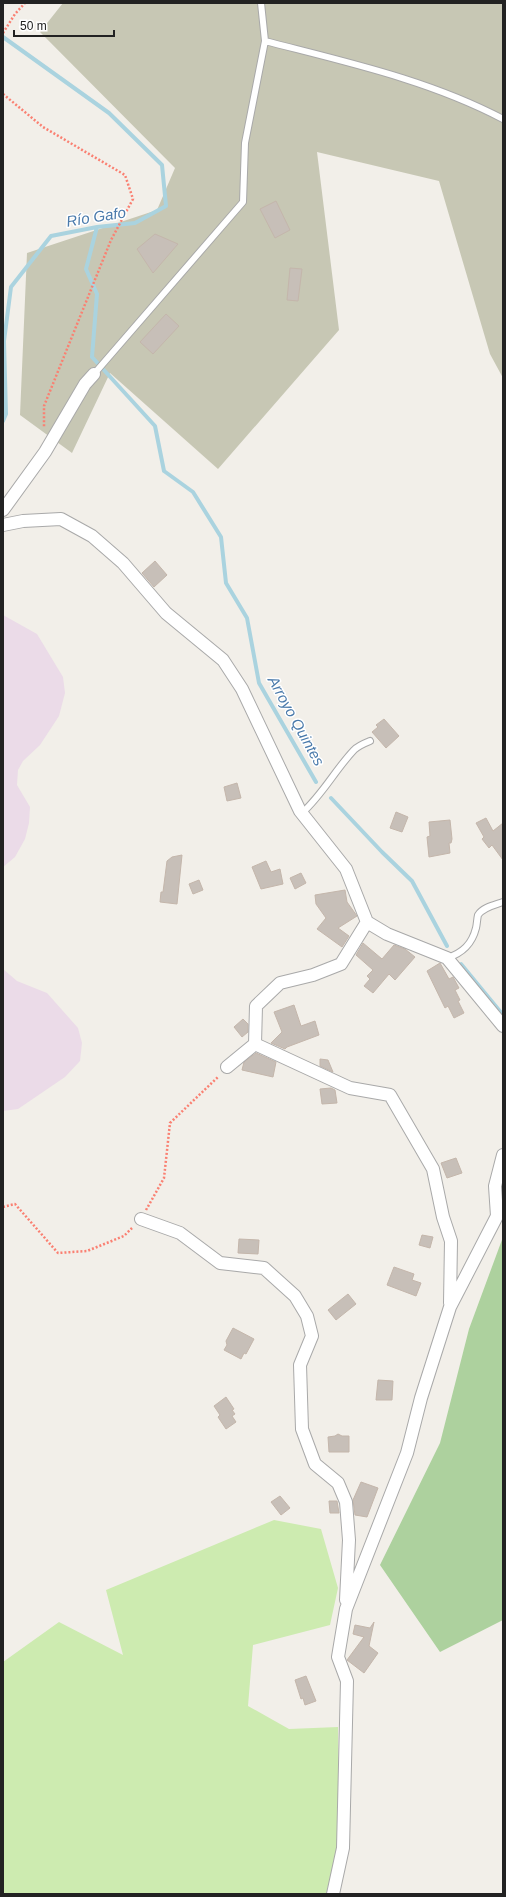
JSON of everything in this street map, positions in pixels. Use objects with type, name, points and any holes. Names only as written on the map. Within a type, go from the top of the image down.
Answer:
[{"type":"street","points":[[3,510],[45,452],[85,384],[94,374]]},
{"type":"street","points":[[3,525],[23,521],[61,519],[92,536],[123,563],[166,613],[223,660],[242,689],[302,813],[346,869],[367,922],[388,934],[447,958],[503,1026]]},
{"type":"street","points":[[228,1067],[255,1044],[256,1006],[280,983],[313,975],[341,964],[367,922]]},
{"type":"street","points":[[255,1044],[350,1088],[390,1095],[433,1169],[443,1217],[451,1241],[450,1307]]},
{"type":"street","points":[[346,1609],[407,1453],[438,1339],[450,1307],[497,1216],[495,1186],[503,1154]]},
{"type":"street","points":[[141,1219],[180,1232],[220,1263],[264,1268],[295,1296],[307,1316],[312,1336],[300,1365],[302,1429],[315,1464],[338,1483],[346,1502],[349,1540],[346,1609],[338,1657],[347,1681],[343,1848],[333,1894]]},
{"type":"lane","points":[[94,374],[243,202],[245,143],[265,41],[261,3]]},
{"type":"lane","points":[[265,41],[397,76],[471,103],[503,119]]},
{"type":"lane","points":[[302,813],[332,779],[355,749],[370,740]]},
{"type":"lane","points":[[447,958],[466,948],[471,942],[478,915],[486,908],[503,902]]},
{"type":"path","points":[[3,33],[15,14],[25,3]]},
{"type":"path","points":[[3,94],[44,127],[125,174],[133,200],[111,240],[44,406],[44,429]]},
{"type":"path","points":[[3,1207],[15,1204],[58,1253],[87,1251],[124,1236],[141,1219],[164,1178],[170,1123],[228,1067]]},
{"type":"shaded area","points":[[63,3],[503,3],[503,378],[490,354],[439,181],[317,152],[339,330],[218,469],[110,373],[72,453],[20,415],[27,253],[157,210],[175,168],[40,32]]},
{"type":"shaded area","points":[[3,615],[37,634],[63,677],[65,693],[59,716],[40,745],[23,761],[18,770],[17,785],[30,807],[29,823],[25,839],[15,857],[3,867]]},
{"type":"shaded area","points":[[3,969],[17,981],[47,993],[78,1028],[82,1043],[80,1061],[65,1077],[18,1109],[3,1111]]},
{"type":"green space","points":[[503,1237],[503,1620],[440,1652],[380,1565],[440,1443],[469,1329]]},
{"type":"green space","points":[[274,1520],[321,1529],[338,1588],[330,1625],[253,1645],[248,1706],[289,1729],[338,1727],[339,1832],[334,1864],[326,1894],[3,1894],[3,1662],[59,1622],[123,1655],[106,1590]]},
{"type":"building","points":[[276,201],[290,230],[275,238],[260,209]]},
{"type":"building","points":[[155,234],[178,244],[153,273],[137,249]]},
{"type":"building","points":[[290,268],[302,269],[298,301],[287,300]]},
{"type":"building","points":[[166,314],[179,326],[153,354],[140,342]]},
{"type":"building","points":[[155,561],[167,575],[154,587],[142,573]]},
{"type":"building","points":[[384,719],[399,736],[386,748],[372,732],[378,727],[376,725]]},
{"type":"building","points":[[237,783],[241,798],[227,801],[224,787]]},
{"type":"building","points":[[396,812],[408,817],[402,832],[390,828]]},
{"type":"building","points":[[486,818],[493,831],[503,823],[503,860],[492,845],[489,848],[482,839],[484,837],[476,823]]},
{"type":"building","points":[[450,820],[452,839],[451,843],[449,843],[450,853],[429,857],[427,837],[430,836],[429,822]]},
{"type":"building","points":[[182,855],[177,904],[160,902],[161,892],[163,892],[167,861],[172,857]]},
{"type":"building","points":[[266,861],[271,872],[280,869],[283,884],[261,889],[252,867]]},
{"type":"building","points":[[301,873],[306,883],[295,889],[290,878]]},
{"type":"building","points":[[199,880],[203,890],[193,894],[189,884]]},
{"type":"building","points":[[345,890],[347,902],[357,916],[338,928],[349,936],[342,947],[317,929],[326,918],[316,904],[315,895]]},
{"type":"building","points":[[363,943],[382,959],[394,945],[405,949],[415,957],[395,980],[389,974],[373,993],[364,986],[370,979],[367,976],[373,970],[356,955]]},
{"type":"building","points":[[440,963],[449,979],[453,977],[459,988],[455,990],[460,1000],[458,1001],[464,1013],[454,1018],[448,1006],[445,1008],[427,971]]},
{"type":"building","points":[[294,1005],[301,1026],[315,1021],[319,1035],[285,1049],[271,1043],[282,1032],[274,1012]]},
{"type":"building","points":[[243,1019],[248,1024],[248,1032],[242,1037],[234,1027]]},
{"type":"building","points":[[256,1053],[276,1062],[273,1077],[242,1070],[244,1062]]},
{"type":"building","points":[[320,1059],[328,1060],[333,1072],[320,1066]]},
{"type":"building","points":[[331,1088],[335,1090],[337,1103],[322,1104],[320,1089]]},
{"type":"building","points":[[456,1158],[462,1173],[447,1178],[441,1163]]},
{"type":"building","points":[[422,1235],[433,1237],[430,1248],[419,1245]]},
{"type":"building","points":[[239,1239],[259,1240],[258,1254],[238,1253]]},
{"type":"building","points":[[394,1267],[414,1274],[412,1280],[421,1283],[416,1296],[387,1285]]},
{"type":"building","points":[[348,1294],[356,1304],[336,1320],[328,1310]]},
{"type":"building","points":[[233,1328],[254,1339],[246,1354],[244,1353],[241,1359],[224,1350],[227,1345],[226,1341]]},
{"type":"building","points":[[378,1380],[393,1381],[392,1400],[376,1400]]},
{"type":"building","points":[[226,1397],[234,1409],[232,1410],[235,1414],[232,1416],[236,1422],[226,1429],[218,1417],[220,1415],[214,1406]]},
{"type":"building","points":[[338,1434],[342,1436],[349,1436],[349,1452],[329,1452],[328,1437]]},
{"type":"building","points":[[361,1482],[378,1488],[367,1517],[355,1515],[353,1500]]},
{"type":"building","points":[[280,1496],[290,1508],[281,1515],[271,1502]]},
{"type":"building","points":[[329,1501],[337,1501],[339,1513],[330,1513]]},
{"type":"building","points":[[374,1622],[369,1646],[378,1653],[364,1673],[347,1660],[364,1637],[353,1634],[355,1625],[370,1628]]},
{"type":"building","points":[[306,1676],[316,1701],[305,1705],[303,1698],[301,1699],[295,1680]]},
{"type":"waterway","name":"Río Gafo","points":[[3,37],[109,113],[162,165],[166,206],[135,223],[97,227],[51,236],[11,287],[4,341],[6,414],[3,421]]},
{"type":"waterway","name":"Arroyo Quintes","points":[[97,227],[86,269],[97,294],[92,357],[155,426],[164,471],[193,492],[221,537],[226,583],[247,618],[259,683],[316,782]]},
{"type":"waterway","name":"Arroyo Quintes","points":[[331,798],[382,852],[412,881],[447,946]]},
{"type":"waterway","name":"Arroyo Quintes","points":[[461,964],[503,1015]]}]
